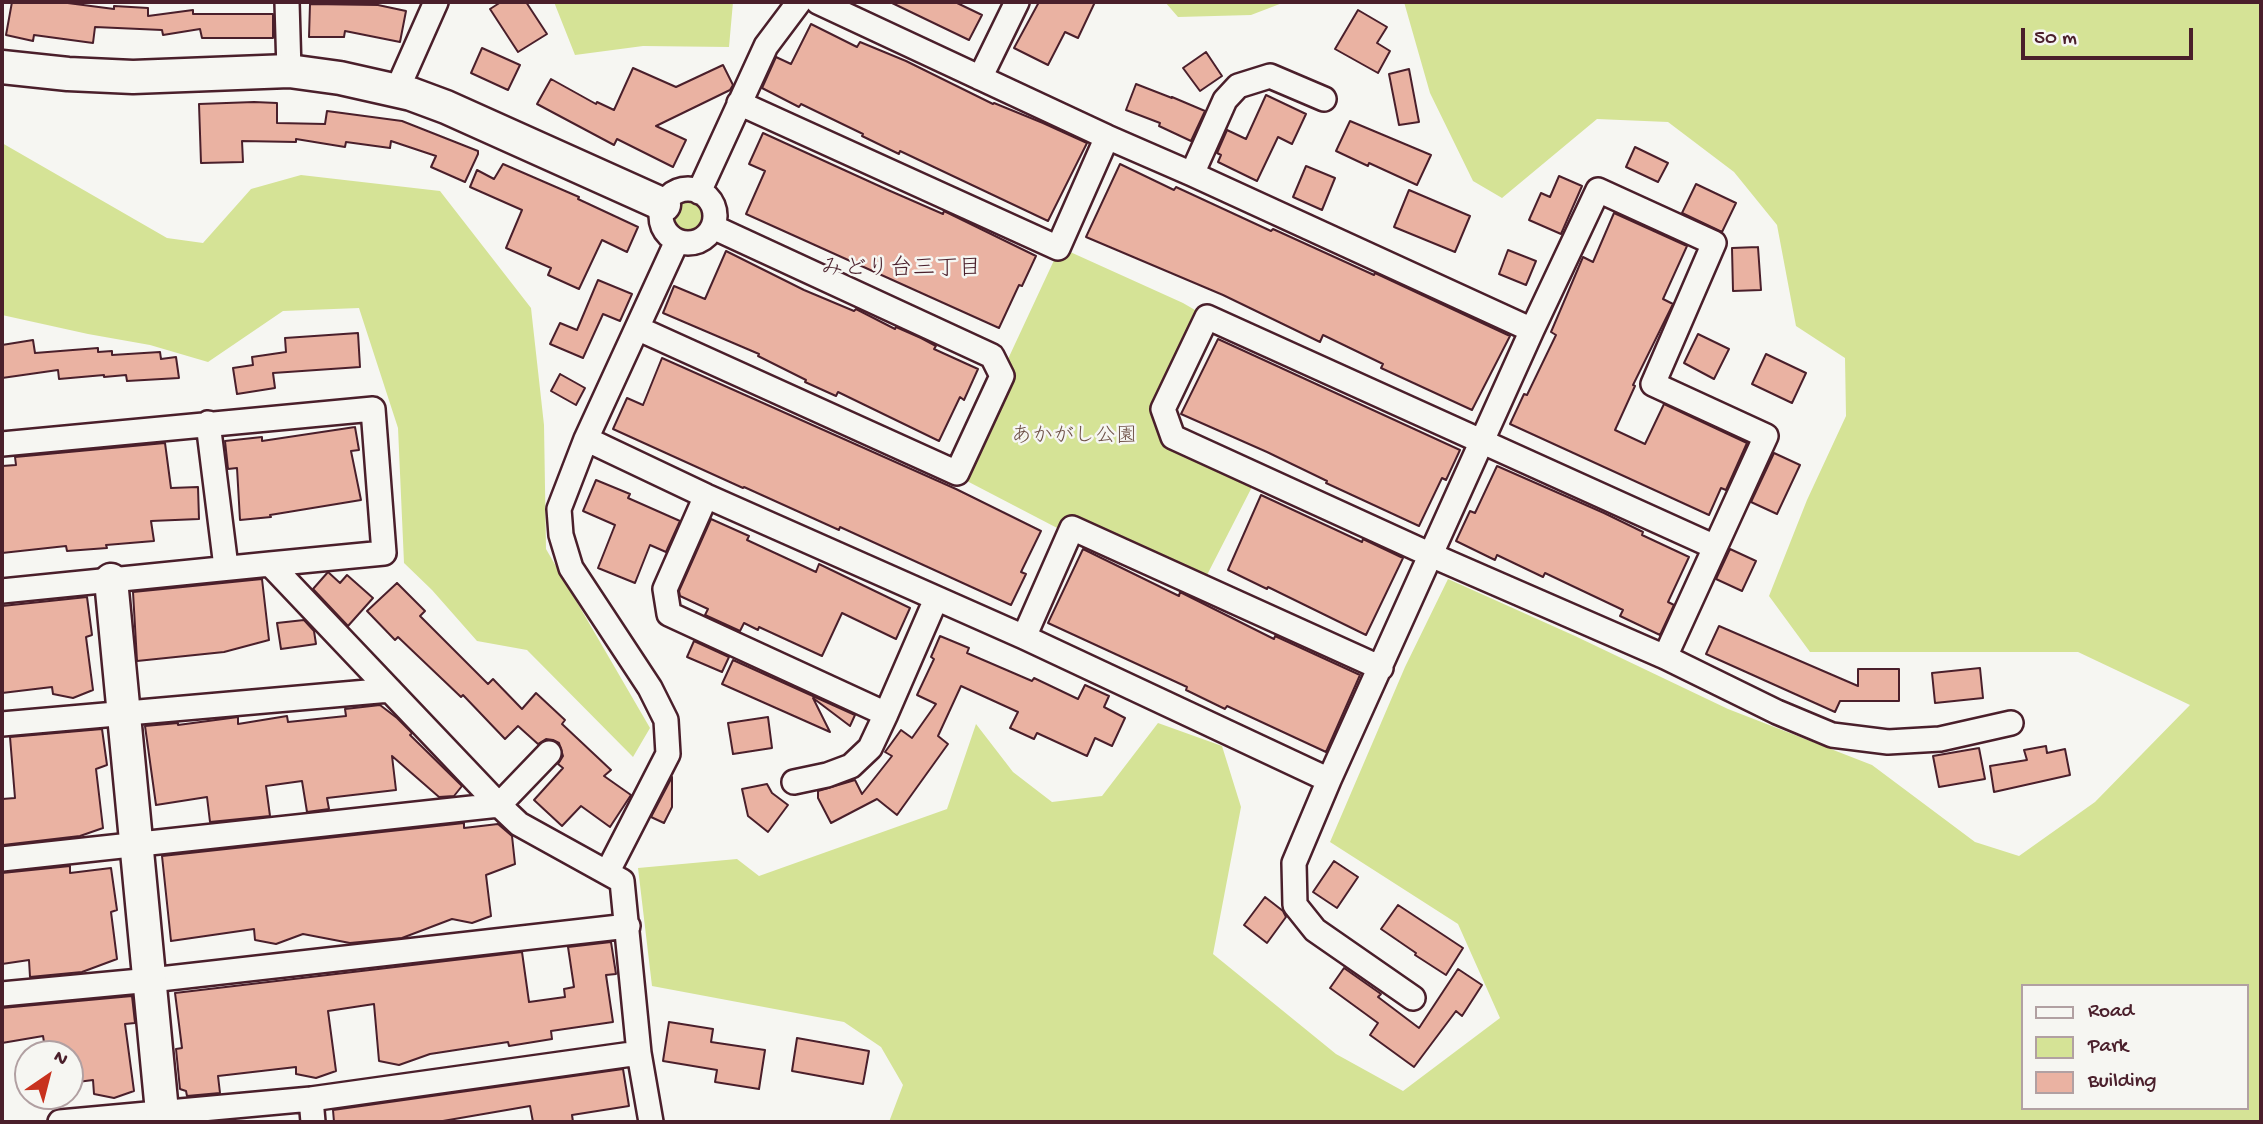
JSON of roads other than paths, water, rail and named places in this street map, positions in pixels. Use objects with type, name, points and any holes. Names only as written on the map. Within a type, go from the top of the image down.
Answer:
[{"type":"street","points":[[287,2],[289,71]]},
{"type":"street","points":[[397,90],[436,2]]},
{"type":"street","points":[[699,192],[766,46],[799,2]]},
{"type":"street","points":[[818,2],[1532,330]]},
{"type":"street","points":[[980,78],[1017,2]]},
{"type":"street","points":[[2,67],[133,77],[289,71],[340,78],[397,90],[446,107],[664,205]]},
{"type":"street","points":[[1192,174],[1225,100],[1238,86],[1270,75],[1324,99]]},
{"type":"street","points":[[739,103],[1058,248],[1107,137]]},
{"type":"street","points":[[682,190],[699,192],[705,195],[715,210],[713,227],[702,239],[695,242],[677,241],[663,226],[664,205],[668,198],[682,190]]},
{"type":"street","points":[[1413,998],[1315,930],[1296,905],[1294,863],[1532,330],[1598,190],[1714,243],[1653,384],[1766,436],[1665,657]]},
{"type":"street","points":[[637,328],[957,473],[1002,376],[992,356],[713,227]]},
{"type":"street","points":[[608,871],[668,754],[666,720],[650,688],[570,568],[561,535],[559,509],[586,439],[677,241]]},
{"type":"street","points":[[1715,547],[1207,317],[1163,409],[1173,437],[1431,555],[1665,657],[1777,712],[1832,735],[1888,742],[1940,739],[2011,723]]},
{"type":"street","points":[[2,444],[208,423],[373,410],[384,553],[2,591]]},
{"type":"street","points":[[208,423],[226,567]]},
{"type":"street","points":[[586,439],[706,496],[1024,637],[1329,780]]},
{"type":"street","points":[[706,496],[664,589],[669,614],[886,714]]},
{"type":"street","points":[[1024,637],[1072,528],[1381,668]]},
{"type":"street","points":[[270,564],[519,824],[622,881],[639,1053],[651,1122]]},
{"type":"street","points":[[111,580],[162,1117]]},
{"type":"street","points":[[794,782],[827,775],[851,766],[870,748],[936,599]]},
{"type":"street","points":[[2,724],[390,690]]},
{"type":"street","points":[[2,859],[499,805],[549,753]]},
{"type":"street","points":[[2,994],[151,980],[628,926]]},
{"type":"street","points":[[60,1122],[162,1117],[639,1053]]},
{"type":"street","points":[[311,1099],[313,1122]]},
{"type":"district","name":"みどり台三丁目","points":[[901,270]]},
{"type":"park label","name":"あかがし公園","points":[[1074,438]]}]
